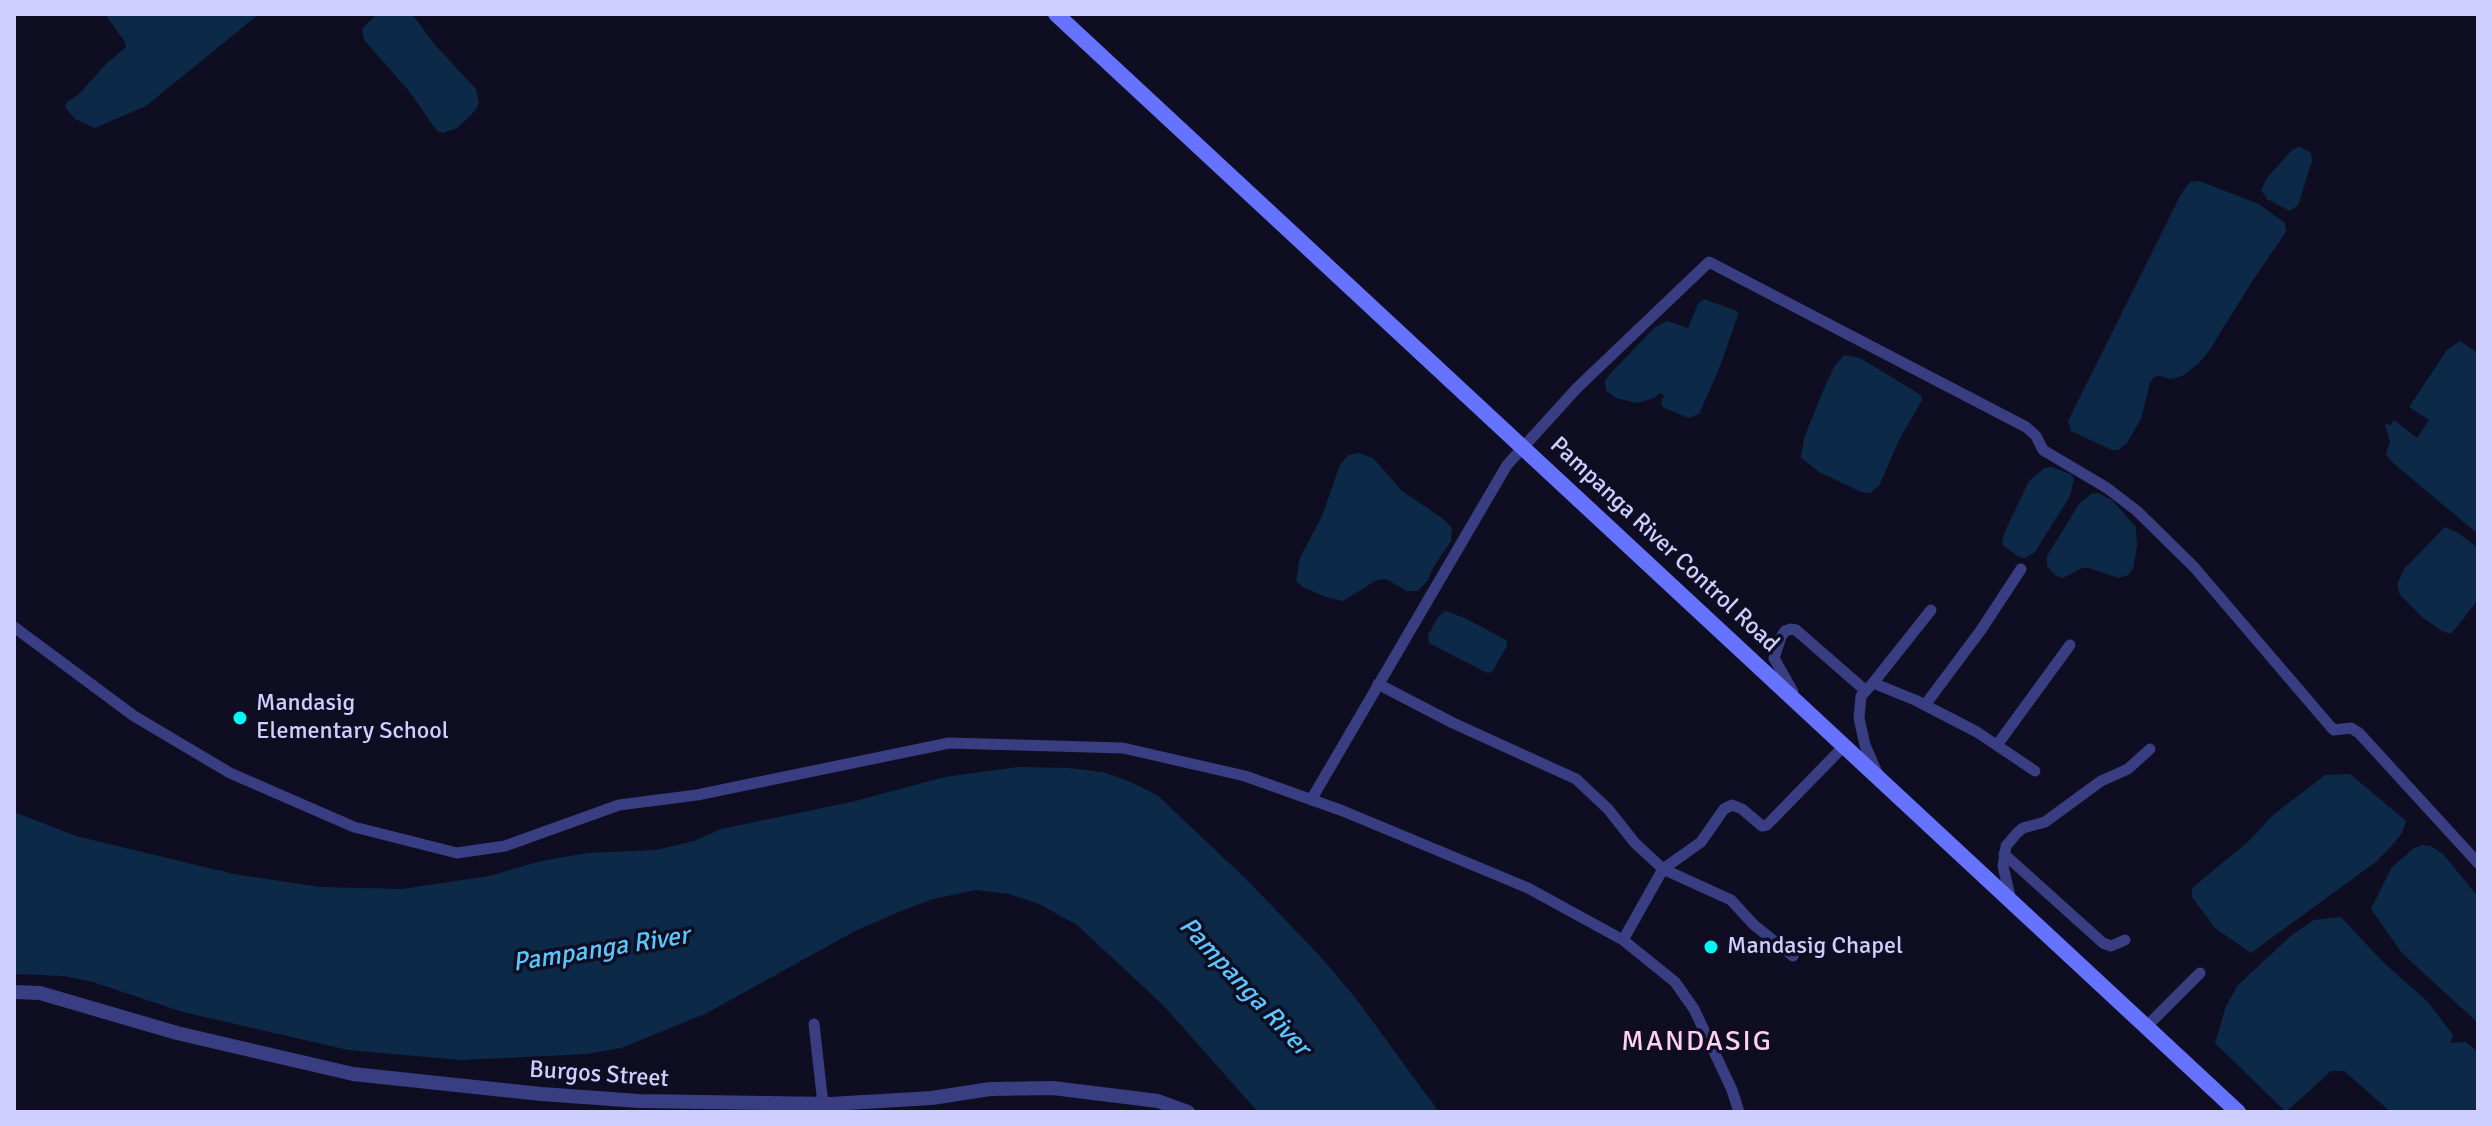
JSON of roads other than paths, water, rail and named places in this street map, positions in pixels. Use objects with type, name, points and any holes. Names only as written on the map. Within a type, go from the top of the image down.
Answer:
[{"type":"main road","name":"Pampanga River Control Road","points":[[1056,14],[2238,1112]]},
{"type":"street","points":[[1311,800],[1496,481],[1577,388],[1709,262],[2026,427],[2036,436],[2043,450],[2107,488],[2137,511],[2194,567],[2330,726],[2340,731],[2351,728],[2359,733],[2478,863]]},
{"type":"street","points":[[1925,705],[1981,630],[2021,569]]},
{"type":"street","points":[[1879,780],[1865,745],[1859,718],[1861,696],[1931,610]]},
{"type":"street","points":[[14,627],[134,716],[230,773],[354,827],[457,853],[505,846],[619,805],[697,795],[934,746],[968,742],[1123,748],[1245,776],[1528,888],[1623,940],[1675,982],[1694,1009],[1739,1112]]},
{"type":"street","points":[[1801,706],[1775,663],[1781,637],[1791,629],[1870,687],[1925,705],[1997,745],[2035,771]]},
{"type":"street","points":[[1997,745],[2070,645]]},
{"type":"street","points":[[1378,684],[1453,723],[1576,779],[1663,869],[1731,900],[1754,925],[1793,956]]},
{"type":"street","points":[[1623,940],[1663,869],[1701,842],[1724,809],[1732,805],[1742,809],[1762,826],[1767,825],[1844,746]]},
{"type":"street","points":[[2011,902],[2011,892],[2003,872],[2006,846],[2023,828],[2045,822],[2101,781],[2128,769],[2150,749]]},
{"type":"street","points":[[2004,854],[2103,943],[2111,946],[2125,940]]},
{"type":"street","points":[[2146,1027],[2200,973]]},
{"type":"street","name":"Burgos Street","points":[[14,992],[40,993],[177,1033],[353,1074],[541,1094],[639,1101],[823,1104],[932,1098],[990,1089],[1053,1088],[1158,1101],[1188,1112]]},
{"type":"street","points":[[814,1024],[823,1104]]},
{"type":"water","points":[[105,14],[259,14],[146,106],[95,128],[75,119],[65,107],[126,47]]},
{"type":"water","points":[[377,14],[412,14],[435,45],[476,89],[479,103],[457,128],[443,133],[437,131],[409,91],[364,40],[362,29]]},
{"type":"water","points":[[2299,146],[2311,153],[2312,161],[2298,205],[2290,211],[2267,199],[2261,190],[2267,178]]},
{"type":"water","points":[[2199,181],[2259,204],[2285,223],[2286,232],[2209,351],[2182,376],[2171,379],[2154,377],[2141,419],[2127,443],[2118,450],[2112,450],[2071,431],[2068,421],[2180,196],[2190,182]]},
{"type":"water","points":[[1704,299],[1737,311],[1738,315],[1699,414],[1689,418],[1664,408],[1661,404],[1664,395],[1660,393],[1637,403],[1616,398],[1606,391],[1605,381],[1610,374],[1655,327],[1667,321],[1688,328],[1698,304]]},
{"type":"water","points":[[2460,341],[2478,353],[2478,534],[2386,454],[2390,442],[2385,424],[2391,425],[2394,420],[2417,438],[2429,420],[2409,407],[2447,350]]},
{"type":"water","points":[[1844,355],[1860,358],[1921,395],[1922,400],[1899,440],[1879,486],[1870,493],[1861,492],[1819,472],[1801,458],[1804,438],[1822,393],[1834,367]]},
{"type":"water","points":[[1359,453],[1373,458],[1402,491],[1452,528],[1451,541],[1418,591],[1407,591],[1386,579],[1377,580],[1343,601],[1323,596],[1296,581],[1300,558],[1322,516],[1340,465],[1348,455]]},
{"type":"water","points":[[2052,467],[2072,475],[2070,496],[2035,552],[2025,558],[2019,557],[2004,546],[2002,541],[2006,529],[2029,481],[2044,468]]},
{"type":"water","points":[[2098,493],[2112,500],[2136,527],[2133,569],[2119,578],[2089,568],[2082,568],[2063,578],[2056,576],[2047,566],[2047,556],[2079,504],[2091,494]]},
{"type":"water","points":[[2445,527],[2478,548],[2478,600],[2451,634],[2422,617],[2400,595],[2397,584],[2404,569]]},
{"type":"water","points":[[1445,611],[1506,640],[1507,646],[1492,672],[1487,673],[1429,643],[1428,635]]},
{"type":"water","name":"Pampanga River","points":[[1018,767],[1103,772],[1157,795],[1248,881],[1319,955],[1354,996],[1439,1112],[1258,1112],[1163,1005],[1077,925],[1039,904],[1009,894],[976,890],[933,899],[896,913],[853,932],[707,1013],[621,1048],[587,1054],[461,1060],[348,1050],[183,1012],[93,982],[64,976],[14,974],[14,812],[76,836],[234,874],[320,887],[402,889],[489,876],[541,861],[587,853],[656,850],[694,841],[721,829],[851,802],[945,777]]},
{"type":"water","points":[[2350,774],[2406,821],[2395,842],[2377,861],[2251,953],[2215,928],[2192,897],[2192,888],[2248,842],[2273,815],[2325,775]]},
{"type":"water","points":[[2431,846],[2444,855],[2478,897],[2478,1023],[2402,953],[2371,909],[2392,867],[2414,848]]},
{"type":"water","points":[[2341,917],[2384,963],[2427,1001],[2453,1035],[2450,1043],[2466,1042],[2478,1052],[2478,1112],[2391,1112],[2344,1071],[2331,1071],[2286,1112],[2215,1043],[2226,1006],[2238,985],[2292,935],[2314,920]]},
{"type":"place","name":"Mandasig Elementary School","points":[[240,718]]},
{"type":"place","name":"Mandasig Chapel","points":[[1711,947]]},
{"type":"district","name":"MANDASIG","points":[[1697,1043]]}]
